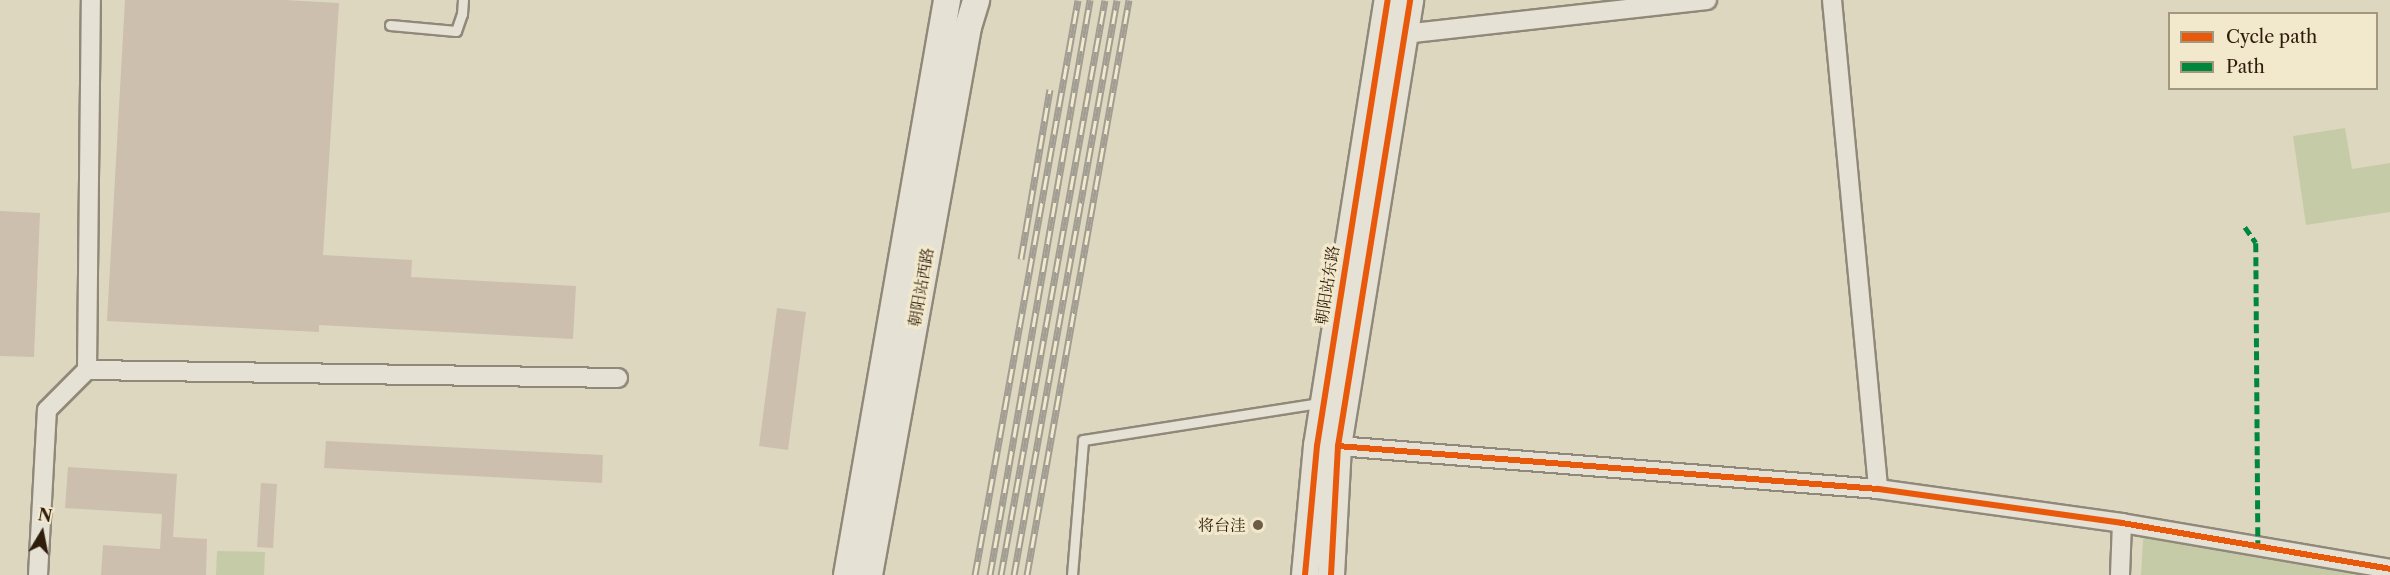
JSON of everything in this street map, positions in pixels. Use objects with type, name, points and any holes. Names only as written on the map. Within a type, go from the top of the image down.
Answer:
[{"type":"main road","name":"朝阳站西路","points":[[847,575],[947,0]]},
{"type":"main road","name":"朝阳站西路","points":[[869,575],[968,27],[976,0]]},
{"type":"main road","name":"朝阳站东路","points":[[1305,575],[1307,537],[1323,403],[1388,0]]},
{"type":"main road","points":[[1331,575],[1338,446],[1410,0]]},
{"type":"street","points":[[38,575],[47,410],[87,370],[91,0]]},
{"type":"street","points":[[1404,34],[1707,0]]},
{"type":"street","points":[[1832,0],[1878,489]]},
{"type":"street","points":[[87,370],[618,378]]},
{"type":"street","points":[[1338,446],[1878,489],[2122,523],[2390,569]]},
{"type":"street","points":[[2120,575],[2122,523]]},
{"type":"lane","points":[[390,25],[456,32],[462,14],[463,0]]},
{"type":"lane","points":[[1072,575],[1083,440],[1323,403]]},
{"type":"green space","points":[[2345,128],[2352,169],[2390,163],[2390,212],[2306,225],[2293,136]]},
{"type":"green space","points":[[2144,526],[2386,575],[2141,575]]},
{"type":"green space","points":[[217,551],[265,552],[264,575],[216,575]]},
{"type":"building","points":[[125,0],[285,0],[339,3],[323,255],[412,260],[411,277],[576,286],[573,339],[319,325],[319,332],[107,321]]},
{"type":"building","points":[[0,211],[40,213],[34,357],[0,356]]},
{"type":"building","points":[[777,308],[806,312],[788,450],[759,446]]},
{"type":"building","points":[[326,441],[603,455],[602,483],[324,468]]},
{"type":"building","points":[[68,467],[177,474],[173,537],[207,539],[206,575],[101,575],[103,545],[160,549],[162,514],[65,508]]},
{"type":"building","points":[[261,483],[277,484],[273,548],[257,547]]},
{"type":"railway","points":[[975,575],[1078,0]]},
{"type":"railway","points":[[990,575],[1090,0]]},
{"type":"railway","points":[[1001,575],[1105,0]]},
{"type":"railway","points":[[1014,575],[1117,0]]},
{"type":"railway","points":[[1027,575],[1129,0]]},
{"type":"railway","points":[[1021,259],[1050,89]]},
{"type":"marked path","points":[[2245,227],[2256,243],[2258,546]]},
{"type":"cycle path","points":[[1305,575],[1317,446],[1388,0]]},
{"type":"cycle path","points":[[1331,575],[1338,446],[1410,0]]},
{"type":"cycle path","points":[[1338,446],[1878,489],[2122,523],[2390,569]]},
{"type":"place","name":"将台洼","points":[[1258,525]]}]
